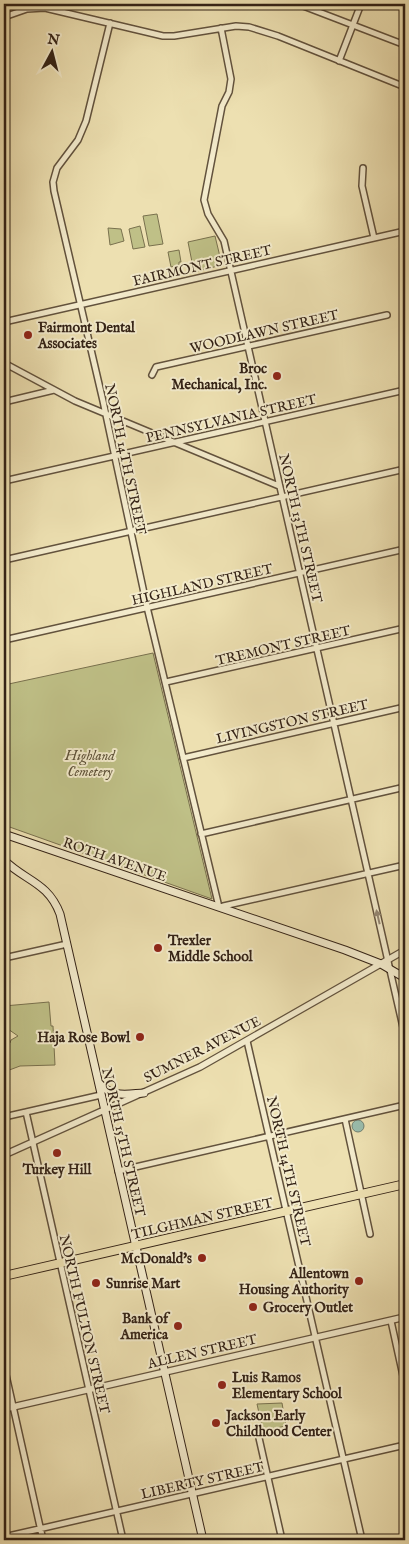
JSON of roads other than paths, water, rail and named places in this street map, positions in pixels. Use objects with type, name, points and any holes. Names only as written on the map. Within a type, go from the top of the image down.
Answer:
[{"type":"main road","name":"ROTH AVENUE","points":[[4,834],[219,908],[385,962],[391,970],[405,978]]},
{"type":"main road","name":"NORTH 15TH STREET","points":[[4,860],[49,893],[60,914],[203,1540]]},
{"type":"main road","points":[[98,1082],[105,1090],[113,1093],[144,1092]]},
{"type":"main road","name":"TILGHMAN STREET","points":[[4,1276],[405,1184]]},
{"type":"street","points":[[298,4],[405,45]]},
{"type":"street","points":[[339,61],[361,4]]},
{"type":"street","points":[[4,17],[21,10],[39,8],[163,36],[236,26],[258,29],[405,87]]},
{"type":"street","name":"NORTH 14TH STREET","points":[[110,23],[82,133],[72,150],[61,162],[53,182],[54,191],[148,607],[219,908]]},
{"type":"street","name":"NORTH 13TH STREET","points":[[221,28],[231,79],[229,92],[222,106],[204,200],[208,214],[224,241],[368,874],[385,962]]},
{"type":"street","points":[[363,168],[362,186],[374,238]]},
{"type":"street","name":"FAIRMONT STREET","points":[[4,322],[405,231]]},
{"type":"street","name":"WOODLAWN STREET","points":[[152,375],[156,367],[387,315]]},
{"type":"street","points":[[4,363],[54,390],[105,414],[280,486]]},
{"type":"street","points":[[4,402],[54,390]]},
{"type":"street","name":"PENNSYLVANIA STREET","points":[[4,481],[405,390]]},
{"type":"street","points":[[4,560],[405,469]]},
{"type":"street","name":"HIGHLAND STREET","points":[[4,640],[405,549]]},
{"type":"street","name":"TREMONT STREET","points":[[166,682],[405,628]]},
{"type":"street","name":"LIVINGSTON STREET","points":[[183,758],[405,707]]},
{"type":"street","points":[[201,834],[405,787]]},
{"type":"street","points":[[219,908],[405,865]]},
{"type":"street","points":[[4,958],[67,944]]},
{"type":"street","name":"SUMNER AVENUE","points":[[4,1155],[200,1067],[405,950]]},
{"type":"street","points":[[391,970],[405,1036]]},
{"type":"street","name":"NORTH 14TH STREET","points":[[247,1041],[362,1540]]},
{"type":"street","points":[[4,1117],[101,1095]]},
{"type":"street","points":[[118,1171],[405,1105]]},
{"type":"street","name":"NORTH FULTON STREET","points":[[26,1112],[123,1540]]},
{"type":"street","points":[[345,1119],[370,1234]]},
{"type":"street","name":"ALLEN STREET","points":[[4,1409],[405,1318]]},
{"type":"street","points":[[391,1321],[405,1385]]},
{"type":"street","points":[[4,1366],[43,1540]]},
{"type":"street","points":[[259,1438],[282,1540]]},
{"type":"street","name":"LIBERTY STREET","points":[[4,1537],[405,1445]]},
{"type":"place","name":"Fairmont Dental Associates","points":[[28,335]]},
{"type":"place","name":"Broc Mechanical, Inc.","points":[[277,376]]},
{"type":"place","name":"Trexler Middle School","points":[[158,948]]},
{"type":"place","name":"Haja Rose Bowl","points":[[140,1037]]},
{"type":"place","name":"Turkey Hill","points":[[57,1153]]},
{"type":"place","name":"McDonald's","points":[[202,1258]]},
{"type":"place","name":"Allentown Housing Authority","points":[[359,1281]]},
{"type":"place","name":"Sunrise Mart","points":[[96,1283]]},
{"type":"place","name":"Grocery Outlet","points":[[253,1307]]},
{"type":"place","name":"Bank of America","points":[[178,1326]]},
{"type":"place","name":"Luis Ramos Elementary School","points":[[222,1385]]},
{"type":"place","name":"Jackson Early Childhood Center","points":[[216,1423]]},
{"type":"park label","name":"Highland Cemetery","points":[[90,764]]}]
